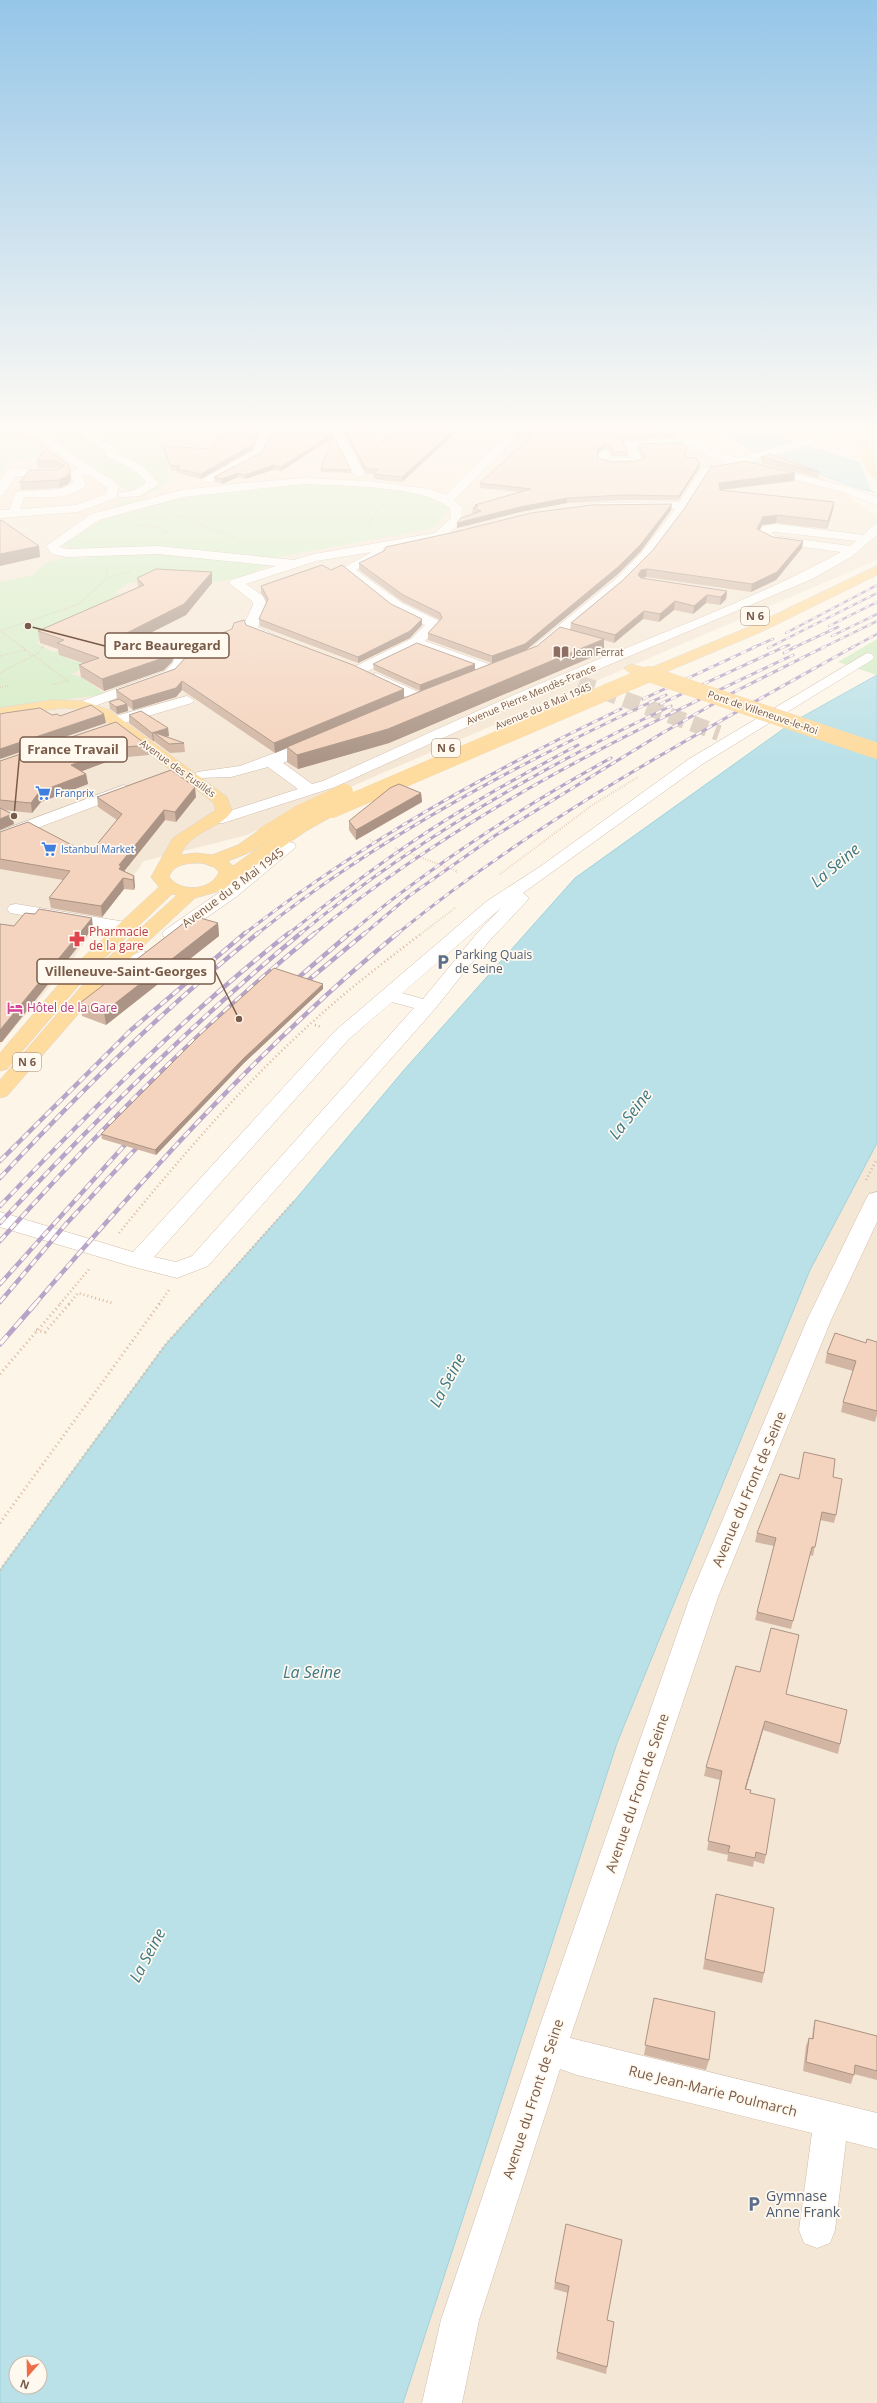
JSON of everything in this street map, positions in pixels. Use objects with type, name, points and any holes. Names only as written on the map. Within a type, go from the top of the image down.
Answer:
[{"type":"main road","name":"Avenue du 8 Mai 1945","points":[[273,840],[300,813],[340,794],[818,588],[877,559]]},
{"type":"main road","name":"Avenue du 8 Mai 1945","points":[[208,859],[273,840],[332,810],[756,629],[877,570]]},
{"type":"main road","name":"Pont de Villeneuve-le-Roi","points":[[631,668],[877,751]]},
{"type":"main road","name":"Avenue des Fusillés","points":[[0,712],[60,705],[84,706],[104,713],[172,773],[221,800],[220,816]]},
{"type":"main road","points":[[169,887],[163,883],[160,877],[162,872],[169,865],[175,847],[189,833],[220,816]]},
{"type":"main road","points":[[189,833],[190,844],[208,859],[226,867],[228,872],[224,886]]},
{"type":"main road","name":"N 6","points":[[169,865],[184,859],[208,859]]},
{"type":"main road","name":"N 6","points":[[0,1065],[72,980],[169,887],[191,892],[224,886]]},
{"type":"main road","name":"Avenue du 8 Mai 1945","points":[[0,1092],[45,1042],[90,988],[130,946],[191,892]]},
{"type":"street","points":[[58,540],[52,546],[53,548],[62,552],[77,554],[136,550],[187,552],[292,564]]},
{"type":"street","points":[[289,646],[252,629],[251,624],[260,604],[258,599],[236,583],[292,564],[338,553],[418,540]]},
{"type":"street","points":[[531,655],[624,578],[646,555],[657,540]]},
{"type":"street","points":[[780,540],[853,550]]},
{"type":"street","name":"Avenue Pierre Mendès-France","points":[[220,816],[312,791],[574,681],[628,652],[807,576],[853,550],[866,540]]},
{"type":"street","points":[[359,670],[416,642],[434,624],[397,606],[347,569],[399,544]]},
{"type":"street","points":[[736,595],[758,598]]},
{"type":"street","points":[[84,706],[170,674],[180,664],[181,653],[227,633]]},
{"type":"street","points":[[557,634],[572,638]]},
{"type":"street","points":[[416,642],[498,667],[470,678]]},
{"type":"street","points":[[608,646],[628,652]]},
{"type":"street","points":[[138,1261],[342,1035],[493,905],[547,870],[696,762],[736,739],[867,657]]},
{"type":"street","points":[[344,665],[359,670],[420,698]]},
{"type":"street","points":[[99,731],[117,723],[187,700],[174,692]]},
{"type":"street","points":[[399,707],[434,692]]},
{"type":"street","points":[[719,733],[736,739]]},
{"type":"street","points":[[204,775],[220,776],[279,758],[328,737]]},
{"type":"street","points":[[279,758],[275,763],[276,767],[312,791]]},
{"type":"street","points":[[0,837],[142,784]]},
{"type":"street","name":"Avenue du 8 Mai 1945","points":[[90,988],[112,978],[182,927],[224,886],[288,848],[273,840]]},
{"type":"street","points":[[0,1220],[138,1261],[177,1270],[200,1261],[427,1006],[484,936],[547,870]]},
{"type":"street","points":[[16,909],[126,927]]},
{"type":"street","points":[[387,995],[427,1006]]},
{"type":"street","name":"Avenue du Front de Seine","points":[[442,2403],[460,2320],[550,2048],[704,1597],[819,1320],[877,1199]]},
{"type":"street","name":"Rue Jean-Marie Poulmarch","points":[[550,2048],[577,2058],[877,2131]]},
{"type":"street","points":[[818,2230],[831,2120]]},
{"type":"path","points":[[0,631],[79,604],[107,578]]},
{"type":"path","points":[[0,631],[58,674]]},
{"type":"path","points":[[0,673],[32,655],[44,646]]},
{"type":"path","points":[[0,656],[25,650]]},
{"type":"path","points":[[0,687],[9,686]]},
{"type":"path","points":[[370,840],[386,846]]},
{"type":"path","points":[[395,848],[426,861],[457,871],[455,873]]},
{"type":"path","points":[[351,991],[355,992]]},
{"type":"path","points":[[0,1570],[166,1344],[295,1200]]},
{"type":"path","points":[[0,1523],[168,1290],[177,1270]]},
{"type":"path","points":[[0,1374],[36,1330],[45,1332],[78,1293],[112,1303]]},
{"type":"shaded area","points":[[0,540],[877,540],[877,560],[364,781],[247,835],[144,861],[68,965],[0,1045]]},
{"type":"shaded area","points":[[877,1143],[877,2403],[403,2403],[617,1743],[810,1270]]},
{"type":"green space","points":[[70,540],[369,540],[273,558],[74,550],[63,545]]},
{"type":"green space","points":[[144,553],[275,564],[257,570],[258,572],[220,582],[140,581],[129,583],[116,592],[131,598],[36,642],[52,652],[59,651],[69,659],[75,661],[88,660],[80,670],[71,674],[81,677],[105,694],[0,709],[0,582],[33,575],[46,563],[66,557],[81,559],[94,556]]},
{"type":"green space","points":[[877,639],[877,675],[838,662]]},
{"type":"water","name":"La Seine","points":[[877,675],[877,1143],[810,1270],[617,1743],[403,2403],[0,2403],[0,1570],[166,1344],[295,1200],[404,1070],[575,878],[793,722]]},
{"type":"building","points":[[0,540],[30,540],[39,546],[0,554]]},
{"type":"building","points":[[418,540],[644,540],[618,567],[525,644],[492,656],[428,633],[442,618],[440,613],[403,595],[359,563],[384,551],[386,547]]},
{"type":"building","points":[[660,540],[803,541],[777,572],[752,584],[647,569],[641,570],[638,575],[641,578],[727,591],[721,597],[707,595],[694,606],[675,601],[660,614],[644,611],[615,635],[571,623],[622,581],[653,550]]},
{"type":"building","points":[[322,565],[331,570],[342,565],[391,604],[422,619],[410,631],[358,657],[259,619],[268,599],[261,586]]},
{"type":"building","points":[[156,569],[212,572],[184,604],[109,642],[113,653],[184,633],[173,638],[170,650],[163,658],[102,679],[79,665],[99,658],[57,643],[64,640],[38,631],[144,585],[137,578]]},
{"type":"building","points":[[244,620],[246,625],[353,665],[404,689],[274,743],[182,681],[176,688],[132,701],[116,690],[175,669],[187,656],[189,647],[232,629],[234,623]]},
{"type":"building","points":[[560,627],[604,639],[388,729],[297,755],[287,747],[426,689],[537,646]]},
{"type":"building","points":[[417,643],[475,664],[420,685],[373,664]]},
{"type":"building","points":[[119,699],[127,704],[116,707],[109,702]]},
{"type":"building","points":[[91,705],[104,714],[0,749],[0,714],[40,708],[52,715],[57,714],[60,716]]},
{"type":"building","points":[[141,711],[168,728],[152,733],[129,715]]},
{"type":"building","points":[[116,722],[147,745],[116,748],[71,765],[86,774],[39,792],[31,803],[0,800],[0,761]]},
{"type":"building","points":[[153,732],[184,743],[169,744]]},
{"type":"building","points":[[171,770],[195,787],[175,812],[164,810],[119,865],[121,866],[119,869],[134,876],[133,880],[123,878],[101,906],[49,898],[70,871],[0,859],[0,832],[28,822],[89,854],[122,814],[97,797]]},
{"type":"building","points":[[399,784],[421,793],[356,830],[349,821],[390,788]]},
{"type":"building","points":[[0,808],[12,814],[0,819]]},
{"type":"building","points":[[39,909],[92,918],[0,1030],[0,924],[14,926],[25,913],[35,914]]},
{"type":"building","points":[[193,916],[218,923],[104,1012],[80,1003]]},
{"type":"building","points":[[274,968],[323,984],[244,1058],[155,1150],[101,1134],[199,1036]]},
{"type":"building","points":[[835,1333],[866,1343],[867,1339],[877,1342],[877,1411],[843,1402],[856,1361],[827,1353]]},
{"type":"building","points":[[804,1452],[835,1459],[833,1477],[842,1479],[836,1515],[822,1512],[815,1547],[812,1547],[793,1621],[757,1612],[776,1538],[757,1533],[780,1474],[799,1479]]},
{"type":"building","points":[[771,1628],[799,1635],[786,1694],[847,1710],[840,1744],[765,1721],[745,1789],[751,1790],[750,1793],[775,1799],[766,1855],[756,1852],[755,1858],[728,1852],[730,1846],[708,1841],[722,1771],[706,1767],[736,1666],[760,1672]]},
{"type":"building","points":[[716,1894],[774,1908],[764,1973],[705,1959]]},
{"type":"building","points":[[654,1998],[715,2012],[709,2060],[645,2045]]},
{"type":"building","points":[[815,2020],[877,2036],[877,2071],[855,2065],[854,2075],[806,2062],[809,2038],[813,2039]]},
{"type":"building","points":[[566,2224],[622,2240],[607,2320],[614,2322],[607,2367],[557,2352],[569,2286],[555,2282]]},
{"type":"tunnel","points":[[579,683],[719,733]]},
{"type":"railway","points":[[786,633],[877,585]]},
{"type":"railway","points":[[768,648],[877,593]]},
{"type":"railway","points":[[829,626],[877,602]]},
{"type":"railway","points":[[832,636],[877,614]]},
{"type":"railway","points":[[822,648],[877,621]]},
{"type":"railway","points":[[794,647],[838,627]]},
{"type":"railway","points":[[851,648],[877,634]]},
{"type":"railway","points":[[752,648],[773,639]]},
{"type":"railway","points":[[781,648],[789,645]]},
{"type":"railway","points":[[643,699],[755,647]]},
{"type":"railway","points":[[660,704],[784,647]]},
{"type":"railway","points":[[784,653],[794,647]]},
{"type":"railway","points":[[397,934],[450,892],[505,853],[618,780],[853,647]]},
{"type":"railway","points":[[364,934],[409,896],[496,835],[659,735],[736,691],[822,648]]},
{"type":"railway","points":[[314,934],[370,891],[427,851],[485,814],[605,747],[667,715],[793,655]]},
{"type":"railway","points":[[257,934],[353,864],[454,802],[612,720],[666,695]]},
{"type":"railway","points":[[300,934],[387,868],[478,808],[574,755],[671,706]]},
{"type":"railway","points":[[244,934],[334,869],[426,811],[522,758],[621,709]]},
{"type":"railway","points":[[288,934],[368,873],[437,825],[496,790],[578,745]]},
{"type":"railway","points":[[349,934],[443,862],[542,797],[611,758]]},
{"type":"railway","points":[[0,1161],[131,1030],[245,933]]},
{"type":"railway","points":[[0,1178],[61,1113],[124,1051],[190,990],[258,933]]},
{"type":"railway","points":[[0,1206],[69,1134],[140,1064],[250,964],[289,933]]},
{"type":"railway","points":[[0,1223],[109,1109],[183,1037],[222,1001],[301,933]]},
{"type":"railway","points":[[0,1241],[113,1120],[191,1042],[273,968],[315,933]]},
{"type":"railway","points":[[292,983],[350,933]]},
{"type":"railway","points":[[300,987],[365,933]]},
{"type":"railway","points":[[35,1304],[164,1158],[254,1064],[349,975],[398,933]]},
{"type":"railway","points":[[0,1284],[131,1138]]},
{"type":"railway","points":[[0,1302],[66,1224],[143,1141]]},
{"type":"railway","points":[[0,1344],[36,1303]]},
{"type":"place","name":"Parc Beauregard","points":[[28,626]]},
{"type":"place","name":"Jean Ferrat","points":[[561,652]]},
{"type":"place","name":"Franprix","points":[[43,793]]},
{"type":"place","name":"France Travail","points":[[14,816]]},
{"type":"place","name":"Istanbul Market","points":[[49,849]]},
{"type":"place","name":"Pharmacie de la gare","points":[[77,939]]},
{"type":"place","name":"Parking Quais de Seine","points":[[443,962]]},
{"type":"place","name":"Hôtel de la Gare","points":[[15,1008]]},
{"type":"place","name":"Villeneuve-Saint-Georges","points":[[239,1019]]},
{"type":"place","name":"Gymnase Anne Frank","points":[[754,2204]]}]
